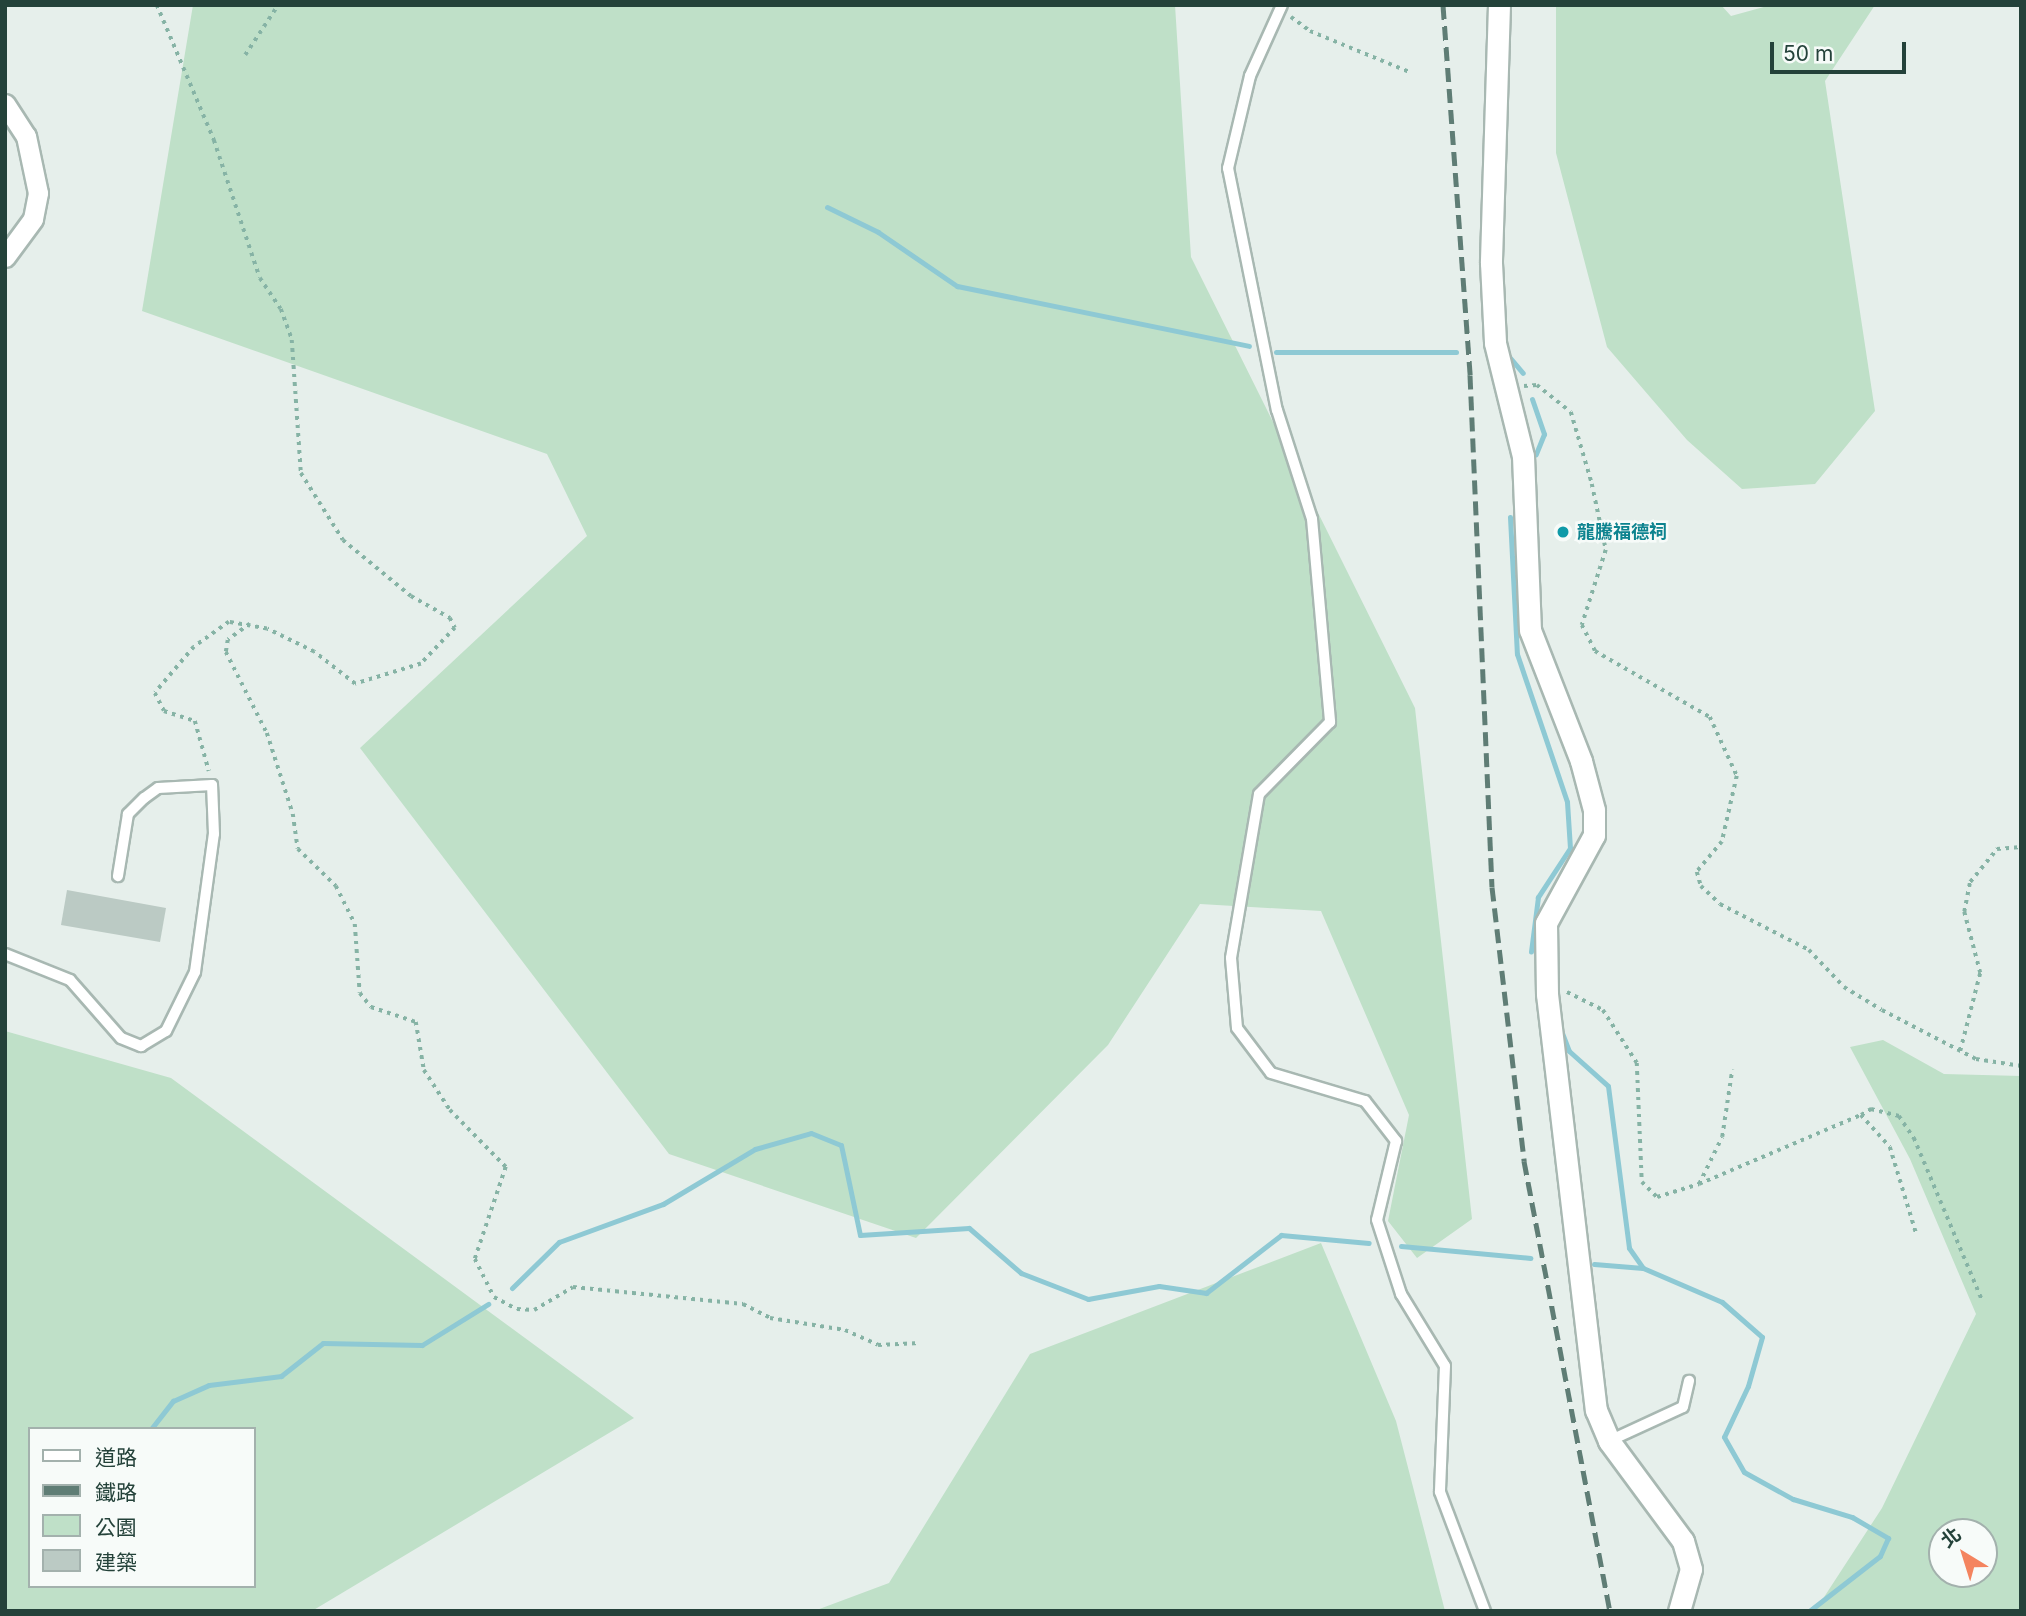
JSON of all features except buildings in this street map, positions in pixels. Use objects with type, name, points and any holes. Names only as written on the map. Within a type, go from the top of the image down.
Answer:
[{"type":"street","points":[[1499,5],[1491,263],[1495,343],[1523,456],[1530,630],[1581,761],[1594,810],[1594,835],[1546,923],[1545,981],[1596,1410],[1609,1441],[1683,1541],[1691,1569],[1679,1611]]},
{"type":"street","points":[[5,104],[26,136],[38,193],[33,219],[5,257]]},
{"type":"lane","points":[[1282,8],[1250,76],[1228,168],[1277,410],[1312,519],[1330,722],[1259,794],[1231,958],[1237,1028],[1271,1073],[1365,1101],[1396,1141],[1377,1220],[1401,1294],[1445,1366],[1440,1492],[1485,1611]]},
{"type":"lane","points":[[5,954],[70,981],[121,1038],[141,1046],[166,1031],[195,972],[214,834],[212,785],[158,788],[144,798],[128,814],[118,876]]},
{"type":"lane","points":[[1609,1441],[1683,1407],[1689,1381]]},
{"type":"path","points":[[157,5],[214,140],[260,278],[281,309],[292,340],[301,473],[343,540],[411,596],[450,618],[455,628],[421,664],[355,684],[314,652],[250,624],[229,622],[194,647],[155,693],[164,711],[195,721],[212,785]]},
{"type":"path","points":[[245,55],[278,5]]},
{"type":"path","points":[[1282,8],[1310,31],[1412,73]]},
{"type":"path","points":[[1508,388],[1537,385],[1571,412],[1606,550],[1582,625],[1595,651],[1710,717],[1737,776],[1722,842],[1697,872],[1701,887],[1720,904],[1809,950],[1844,987],[1960,1051],[2021,1066]]},
{"type":"path","points":[[250,624],[228,640],[226,652],[267,733],[293,814],[298,849],[336,886],[355,924],[359,993],[371,1007],[416,1022],[424,1070],[450,1110],[506,1167],[475,1259],[494,1297],[517,1309],[534,1310],[573,1287],[743,1304],[770,1318],[845,1330],[878,1345],[920,1343]]},
{"type":"path","points":[[1960,1051],[1980,973],[1964,912],[1969,882],[1997,849],[2021,847]]},
{"type":"path","points":[[1545,981],[1603,1010],[1637,1063],[1642,1182],[1657,1197],[1699,1184],[1871,1109],[1899,1116],[1914,1138],[1983,1302]]},
{"type":"path","points":[[1699,1184],[1722,1137],[1732,1070]]},
{"type":"path","points":[[1861,1115],[1890,1147],[1917,1236]]},
{"type":"green space","points":[[193,5],[1175,5],[1191,257],[1415,708],[1472,1219],[1417,1258],[1388,1221],[1409,1115],[1321,911],[1200,904],[1108,1045],[916,1238],[669,1154],[360,748],[587,536],[547,454],[142,311]]},
{"type":"green space","points":[[1556,5],[1721,5],[1731,16],[1771,5],[1875,5],[1825,81],[1875,411],[1815,484],[1742,489],[1687,440],[1607,347],[1556,153]]},
{"type":"green space","points":[[5,1031],[171,1078],[634,1418],[312,1611],[5,1611]]},
{"type":"green space","points":[[1883,1040],[1944,1074],[2021,1076],[2021,1611],[1815,1611],[1882,1508],[1976,1314],[1910,1159],[1850,1047]]},
{"type":"green space","points":[[1321,1243],[1396,1421],[1445,1611],[814,1611],[889,1583],[1030,1354]]},
{"type":"waterway","points":[[827,207],[878,232],[957,286],[1249,346]]},
{"type":"waterway","points":[[1276,352],[1456,352]]},
{"type":"waterway","points":[[1506,353],[1523,373]]},
{"type":"waterway","points":[[1532,399],[1544,434],[1536,454]]},
{"type":"waterway","points":[[1510,517],[1517,654],[1567,802],[1570,848],[1538,897],[1531,952]]},
{"type":"waterway","points":[[1562,1033],[1569,1051],[1608,1086],[1629,1248],[1643,1268],[1722,1302],[1762,1337],[1748,1386],[1724,1437],[1744,1472],[1793,1499],[1852,1517],[1888,1538],[1880,1556],[1809,1611]]},
{"type":"waterway","points":[[512,1288],[559,1242],[663,1204],[755,1149],[811,1133],[841,1145],[860,1235],[969,1228],[1021,1273],[1088,1299],[1159,1286],[1206,1293],[1281,1235],[1369,1243]]},
{"type":"waterway","points":[[1401,1246],[1530,1258]]},
{"type":"waterway","points":[[1594,1264],[1643,1268]]},
{"type":"waterway","points":[[153,1427],[173,1401],[209,1385],[281,1376],[323,1343],[422,1345],[488,1304]]},
{"type":"railway","points":[[1443,5],[1470,375],[1492,887],[1524,1161],[1610,1611]]},
{"type":"place","name":"龍騰福德祠","points":[[1563,532]]}]
